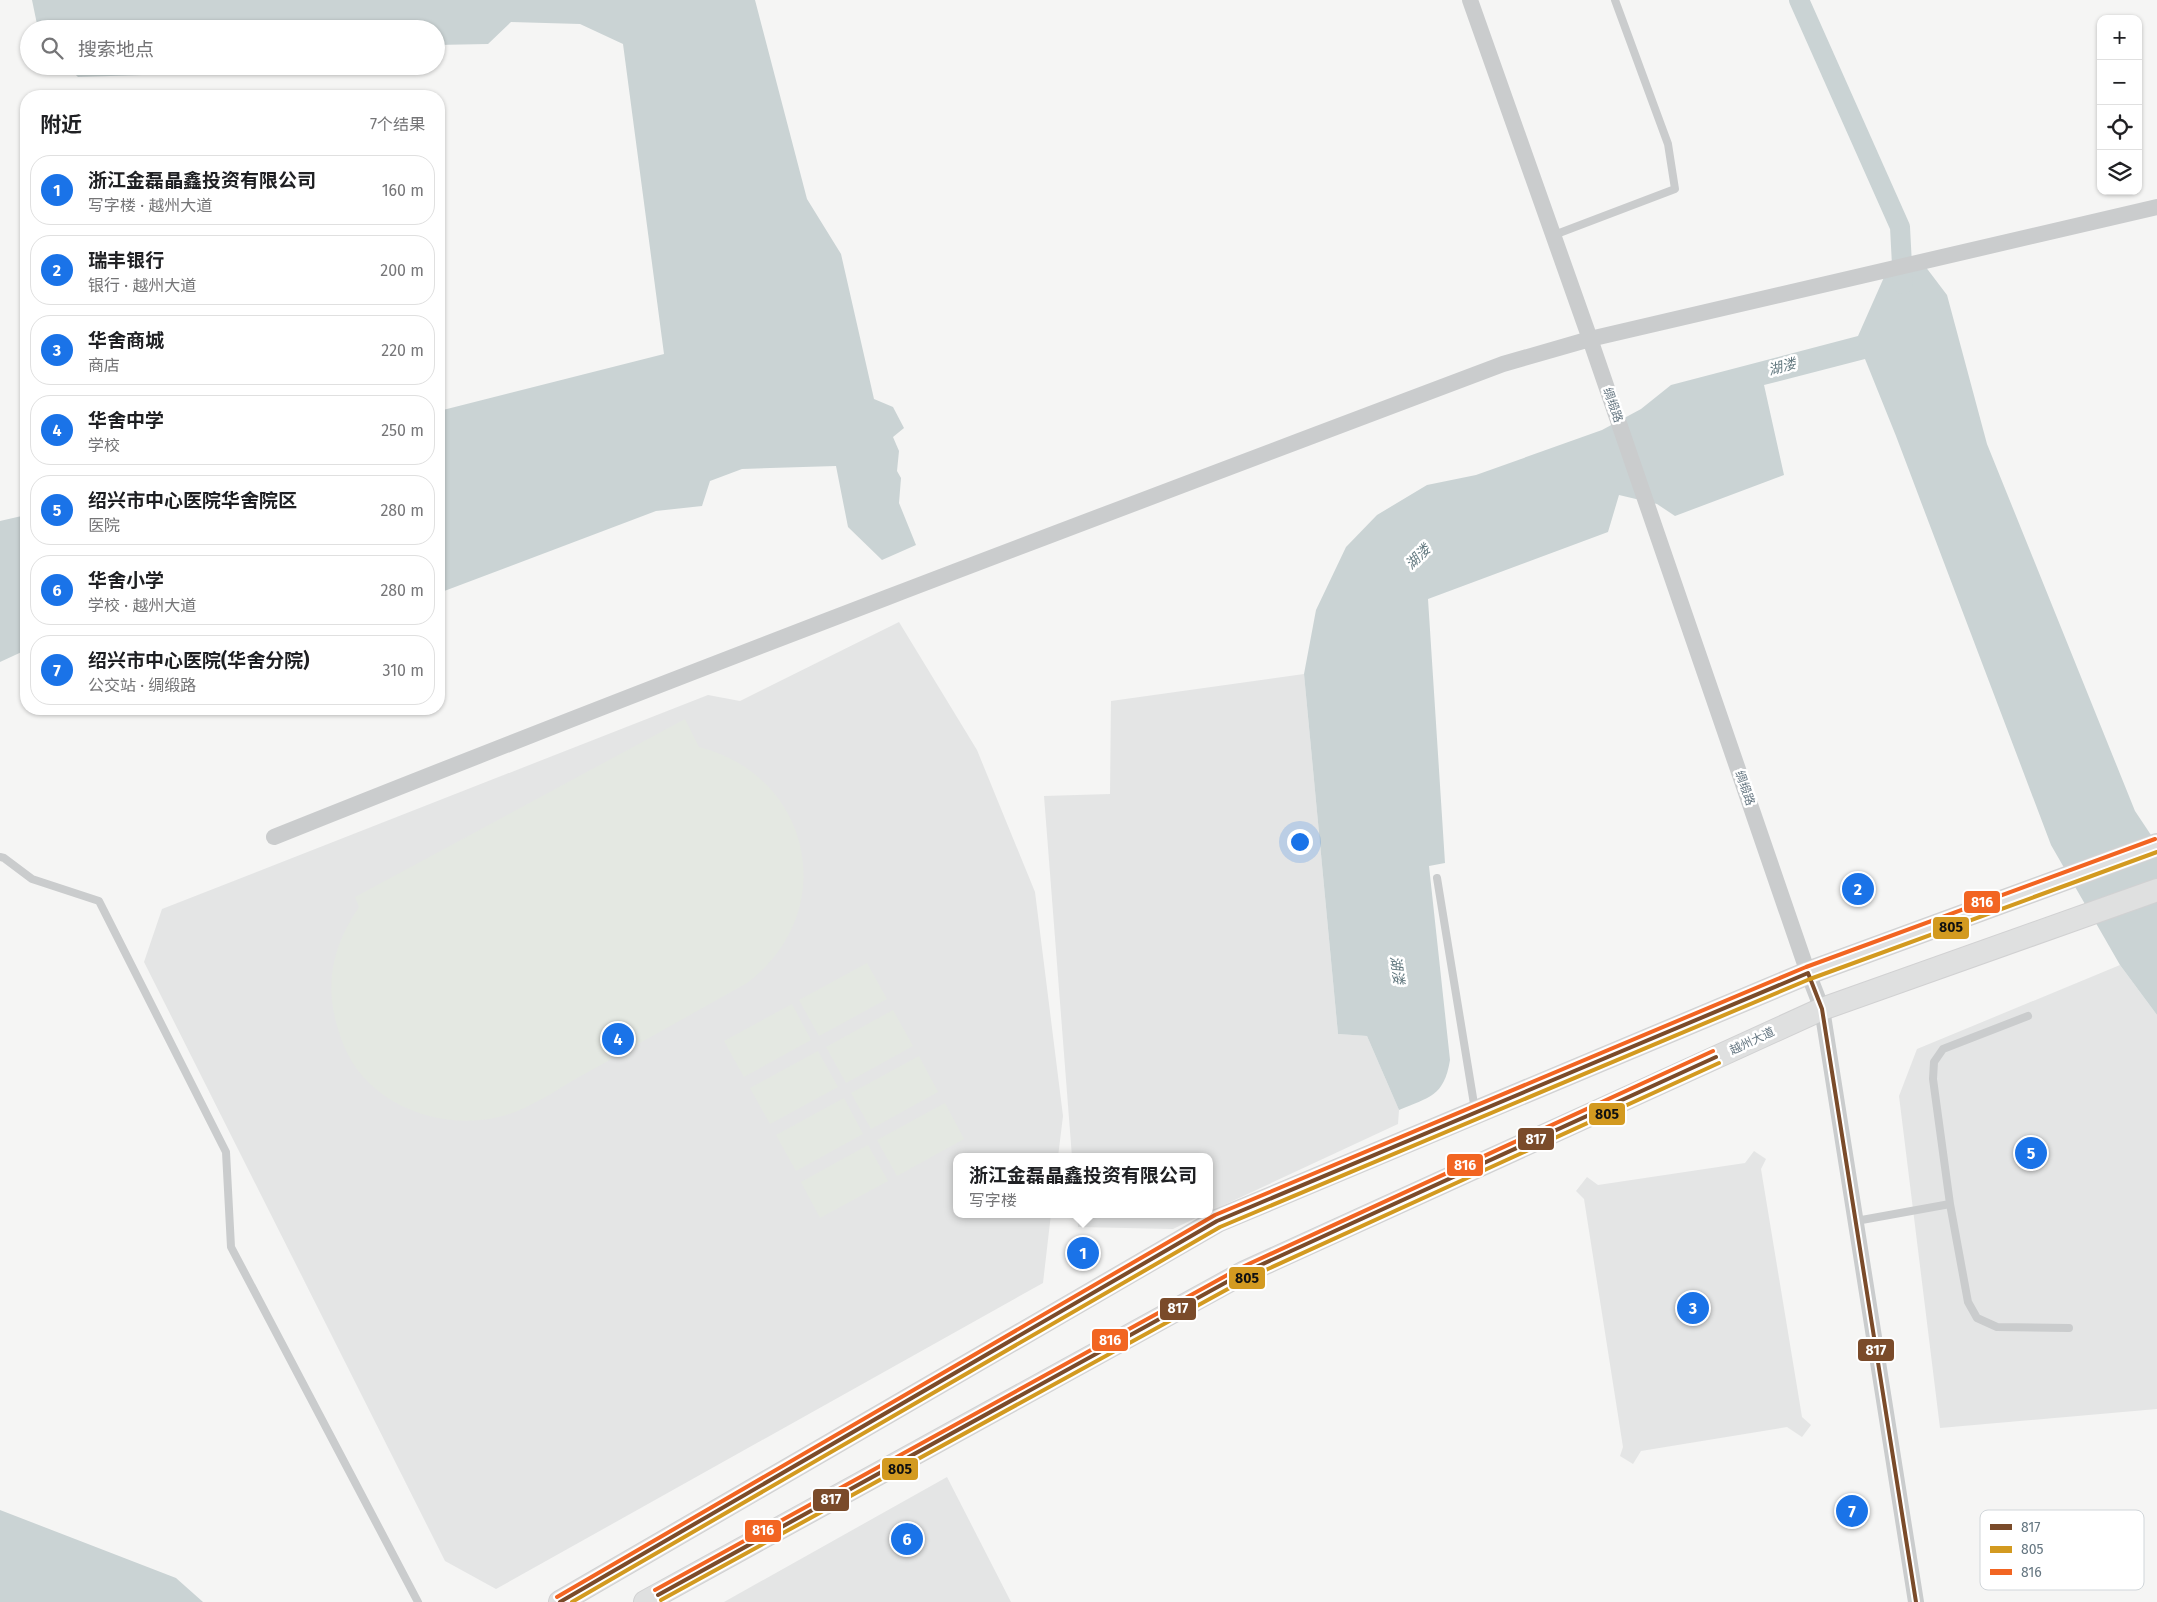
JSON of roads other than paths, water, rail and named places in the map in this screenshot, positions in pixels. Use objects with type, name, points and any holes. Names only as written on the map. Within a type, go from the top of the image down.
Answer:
[{"type":"main road","points":[[560,1602],[1217,1220],[1808,973],[2157,845]]},
{"type":"main road","name":"越州大道","points":[[645,1602],[1243,1273],[1822,1009],[2157,890]]},
{"type":"street","name":"绸缎路","points":[[1470,0],[1554,235],[1822,1009],[1916,1602]]},
{"type":"street","points":[[274,837],[492,750],[979,562],[1503,364],[1590,339],[2157,207]]},
{"type":"lane","points":[[1554,235],[1675,189],[1668,144],[1615,0]]},
{"type":"lane","points":[[0,857],[32,879],[99,901],[226,1152],[231,1247],[418,1602]]},
{"type":"lane","points":[[1437,878],[1476,1112]]},
{"type":"lane","points":[[2028,1016],[1943,1049],[1934,1062],[1933,1079],[1950,1204],[1968,1302],[1977,1318],[1997,1327],[2069,1328]]},
{"type":"lane","points":[[1856,1222],[1950,1204]]},
{"type":"water","points":[[32,0],[755,0],[807,199],[841,254],[874,399],[893,407],[904,428],[893,437],[899,451],[897,471],[901,478],[899,503],[916,545],[882,560],[848,527],[836,466],[742,469],[710,481],[702,506],[656,511],[445,591],[445,409],[664,354],[623,44],[580,24],[511,22],[488,44],[445,45],[445,20],[36,20]]},
{"type":"water","points":[[76,75],[144,75],[78,77]]},
{"type":"water","name":"湖溇","points":[[1925,266],[1947,295],[1987,444],[2135,811],[2157,844],[2157,1015],[2120,965],[2051,845],[1865,359],[1764,385],[1784,475],[1675,516],[1657,504],[1619,495],[1608,532],[1428,599],[1445,863],[1429,866],[1450,1060],[1444,1082],[1434,1094],[1399,1110],[1367,1036],[1338,1034],[1304,674],[1316,610],[1346,547],[1377,515],[1427,485],[1476,475],[1602,430],[1641,409],[1671,385],[1858,336],[1885,275]]},
{"type":"water","points":[[20,516],[20,653],[0,662],[0,521]]},
{"type":"water","points":[[0,1510],[176,1578],[203,1602],[0,1602]]},
{"type":"waterway","points":[[1799,0],[1900,227],[1903,284]]},
{"type":"place","name":"瑞丰银行","points":[[1858,889]]},
{"type":"place","name":"华舍中学","points":[[618,1039]]},
{"type":"place","name":"绍兴市中心医院华舍院区","points":[[2031,1153]]},
{"type":"place","name":"浙江金磊晶鑫投资有限公司","points":[[1083,1253]]},
{"type":"place","name":"华舍商城","points":[[1693,1308]]},
{"type":"place","name":"绍兴市中心医院(华舍分院)","points":[[1852,1511]]},
{"type":"place","name":"华舍小学","points":[[907,1539]]}]
